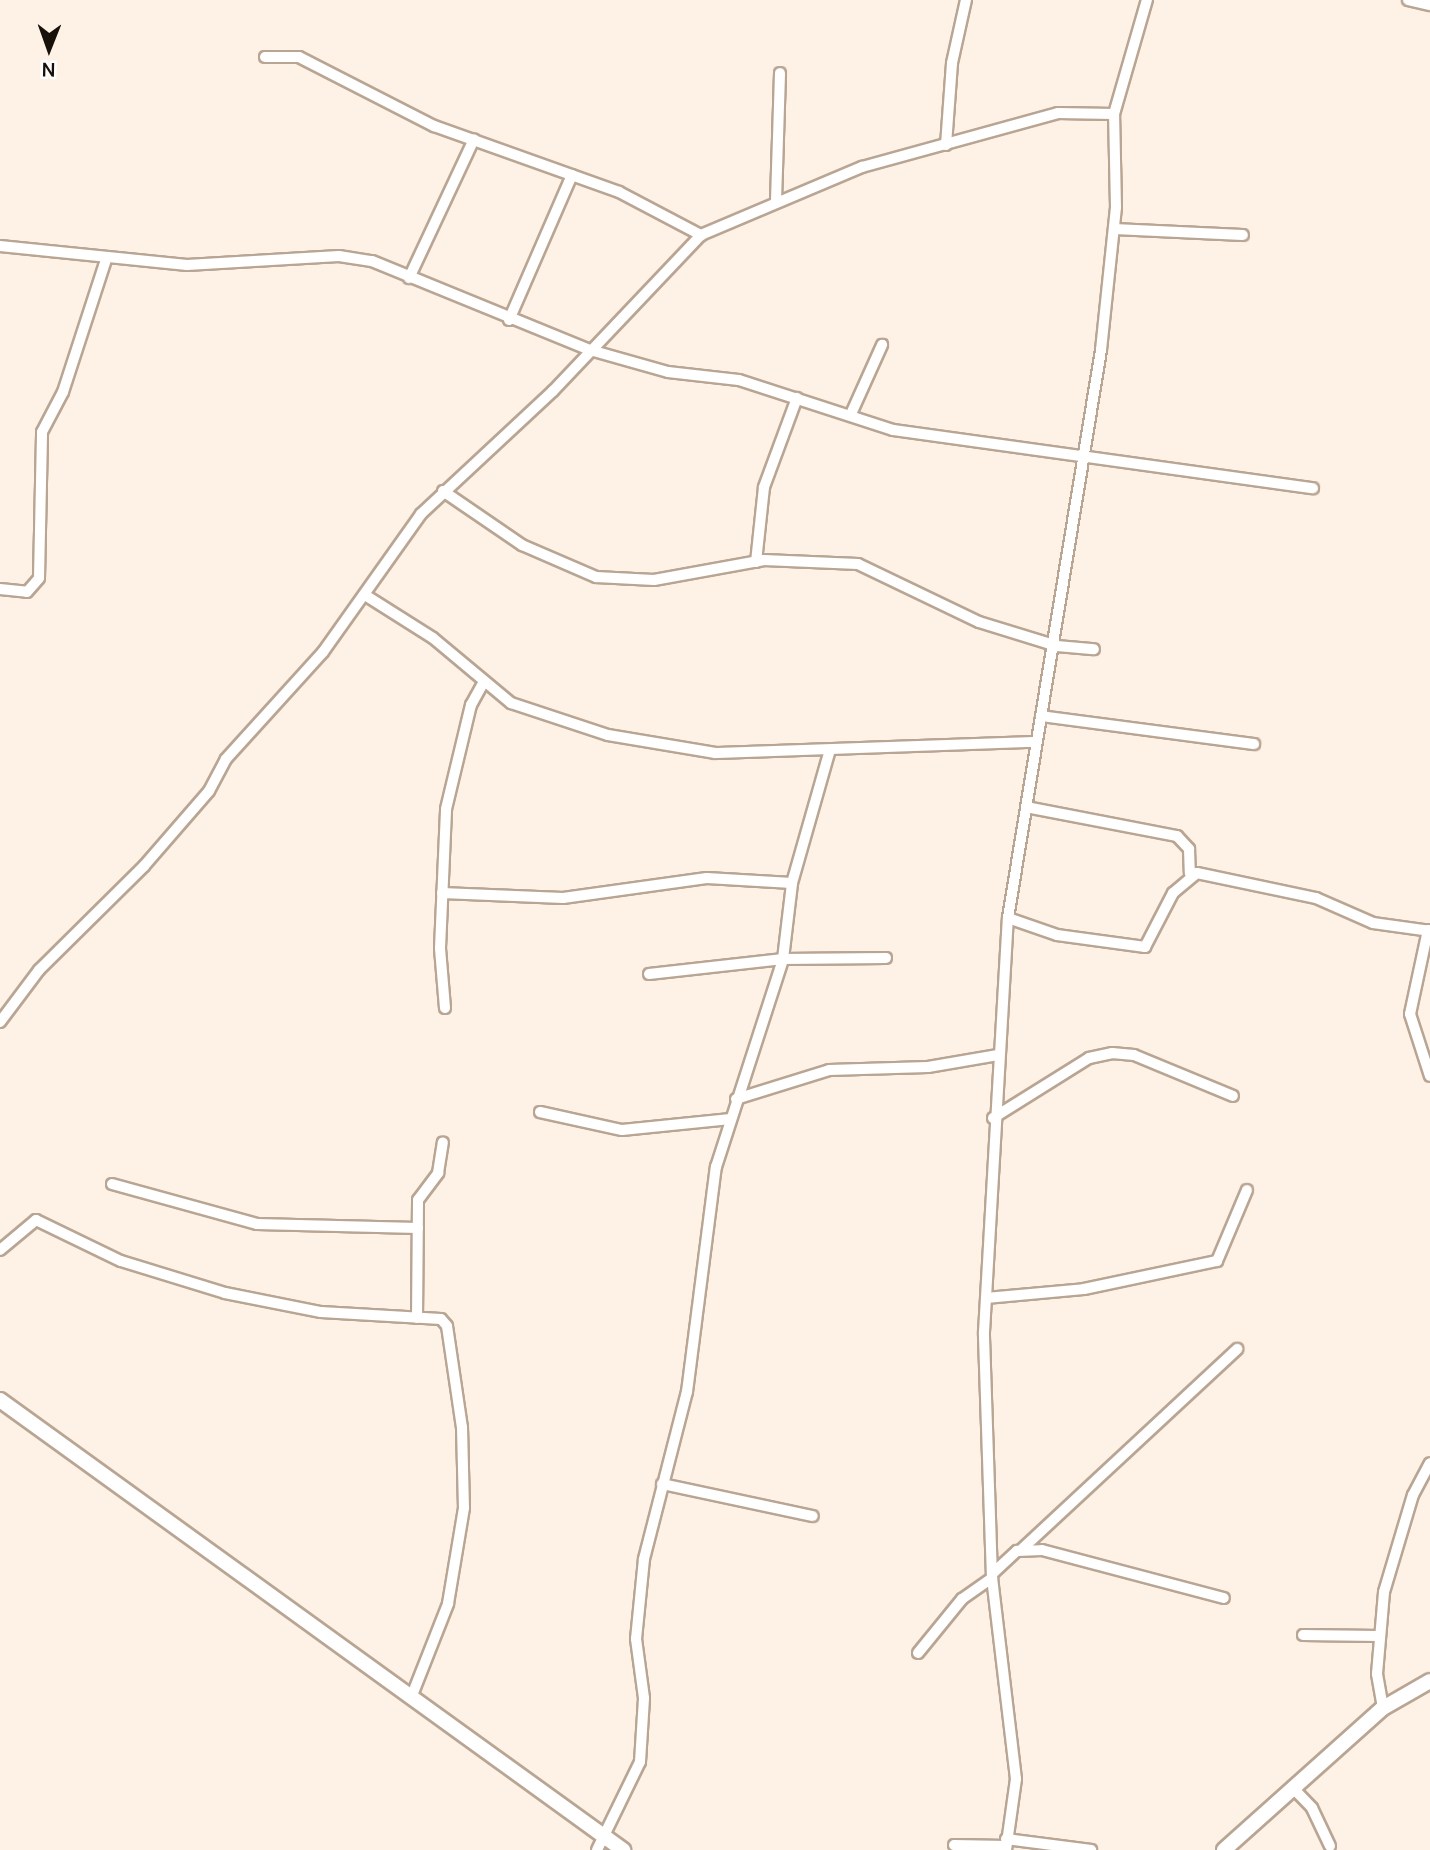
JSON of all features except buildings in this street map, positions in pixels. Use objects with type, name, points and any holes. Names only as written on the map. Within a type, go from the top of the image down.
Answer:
[{"type":"main road","points":[[0,1400],[623,1850]]},
{"type":"main road","points":[[1224,1850],[1383,1708],[1430,1681]]},
{"type":"street","points":[[946,145],[952,63],[966,0]]},
{"type":"street","points":[[1006,1845],[1016,1779],[992,1576],[986,1298],[993,1118],[1008,918],[1036,742],[1057,646],[1114,229],[1114,114],[1147,0]]},
{"type":"street","points":[[1408,0],[1430,5]]},
{"type":"street","points":[[265,57],[299,57],[360,93],[572,175],[701,236]]},
{"type":"street","points":[[776,201],[780,73]]},
{"type":"street","points":[[0,1022],[39,970],[201,801],[226,759],[365,595],[443,492],[590,350],[701,236],[776,201],[862,167],[1058,113],[1114,114]]},
{"type":"street","points":[[409,278],[474,139]]},
{"type":"street","points":[[509,320],[572,175]]},
{"type":"street","points":[[1114,229],[1243,235]]},
{"type":"street","points":[[0,246],[106,260],[225,266],[349,257],[590,350],[797,398],[931,438],[982,439],[1082,457],[1313,488]]},
{"type":"street","points":[[0,589],[27,592],[39,578],[42,432],[63,392],[106,260]]},
{"type":"street","points":[[851,414],[883,345]]},
{"type":"street","points":[[755,562],[764,487],[797,398]]},
{"type":"street","points":[[443,492],[522,545],[596,576],[654,580],[755,562],[858,564],[979,622],[1057,646],[1094,649]]},
{"type":"street","points":[[365,595],[433,638],[482,685],[534,714],[608,735],[715,753],[825,748],[829,753]]},
{"type":"street","points":[[445,1008],[442,893],[452,779],[482,685]]},
{"type":"street","points":[[1041,716],[1254,744]]},
{"type":"street","points":[[829,753],[1036,742]]},
{"type":"street","points":[[597,1850],[606,1837],[640,1762],[638,1605],[662,1484],[684,1405],[708,1207],[736,1099],[783,959],[792,883],[829,753]]},
{"type":"street","points":[[1008,918],[1057,935],[1145,947],[1190,873],[1189,849],[1177,836],[1026,807]]},
{"type":"street","points":[[1190,873],[1316,898],[1373,923],[1429,931],[1410,1014],[1430,1076]]},
{"type":"street","points":[[442,893],[563,898],[707,878],[792,883]]},
{"type":"street","points":[[649,974],[783,959],[887,958]]},
{"type":"street","points":[[993,1118],[1089,1058],[1112,1053],[1134,1055],[1233,1096]]},
{"type":"street","points":[[736,1099],[829,1070],[928,1067],[998,1055]]},
{"type":"street","points":[[540,1112],[622,1130],[730,1119]]},
{"type":"street","points":[[417,1318],[418,1200],[438,1173],[443,1142]]},
{"type":"street","points":[[111,1184],[290,1229],[418,1228]]},
{"type":"street","points":[[986,1298],[1084,1289],[1217,1261],[1247,1190]]},
{"type":"street","points":[[0,1250],[36,1220],[121,1261],[212,1290],[321,1312],[441,1319],[447,1326],[462,1427],[464,1508],[448,1604],[411,1698]]},
{"type":"street","points":[[918,1653],[962,1599],[1022,1549],[1237,1349]]},
{"type":"street","points":[[1383,1708],[1379,1636],[1392,1556],[1430,1463]]},
{"type":"street","points":[[662,1484],[813,1516]]},
{"type":"street","points":[[1022,1549],[1074,1556],[1224,1598]]},
{"type":"street","points":[[1303,1635],[1379,1636]]},
{"type":"street","points":[[1292,1787],[1312,1808],[1330,1846]]},
{"type":"street","points":[[954,1845],[1091,1850]]}]
